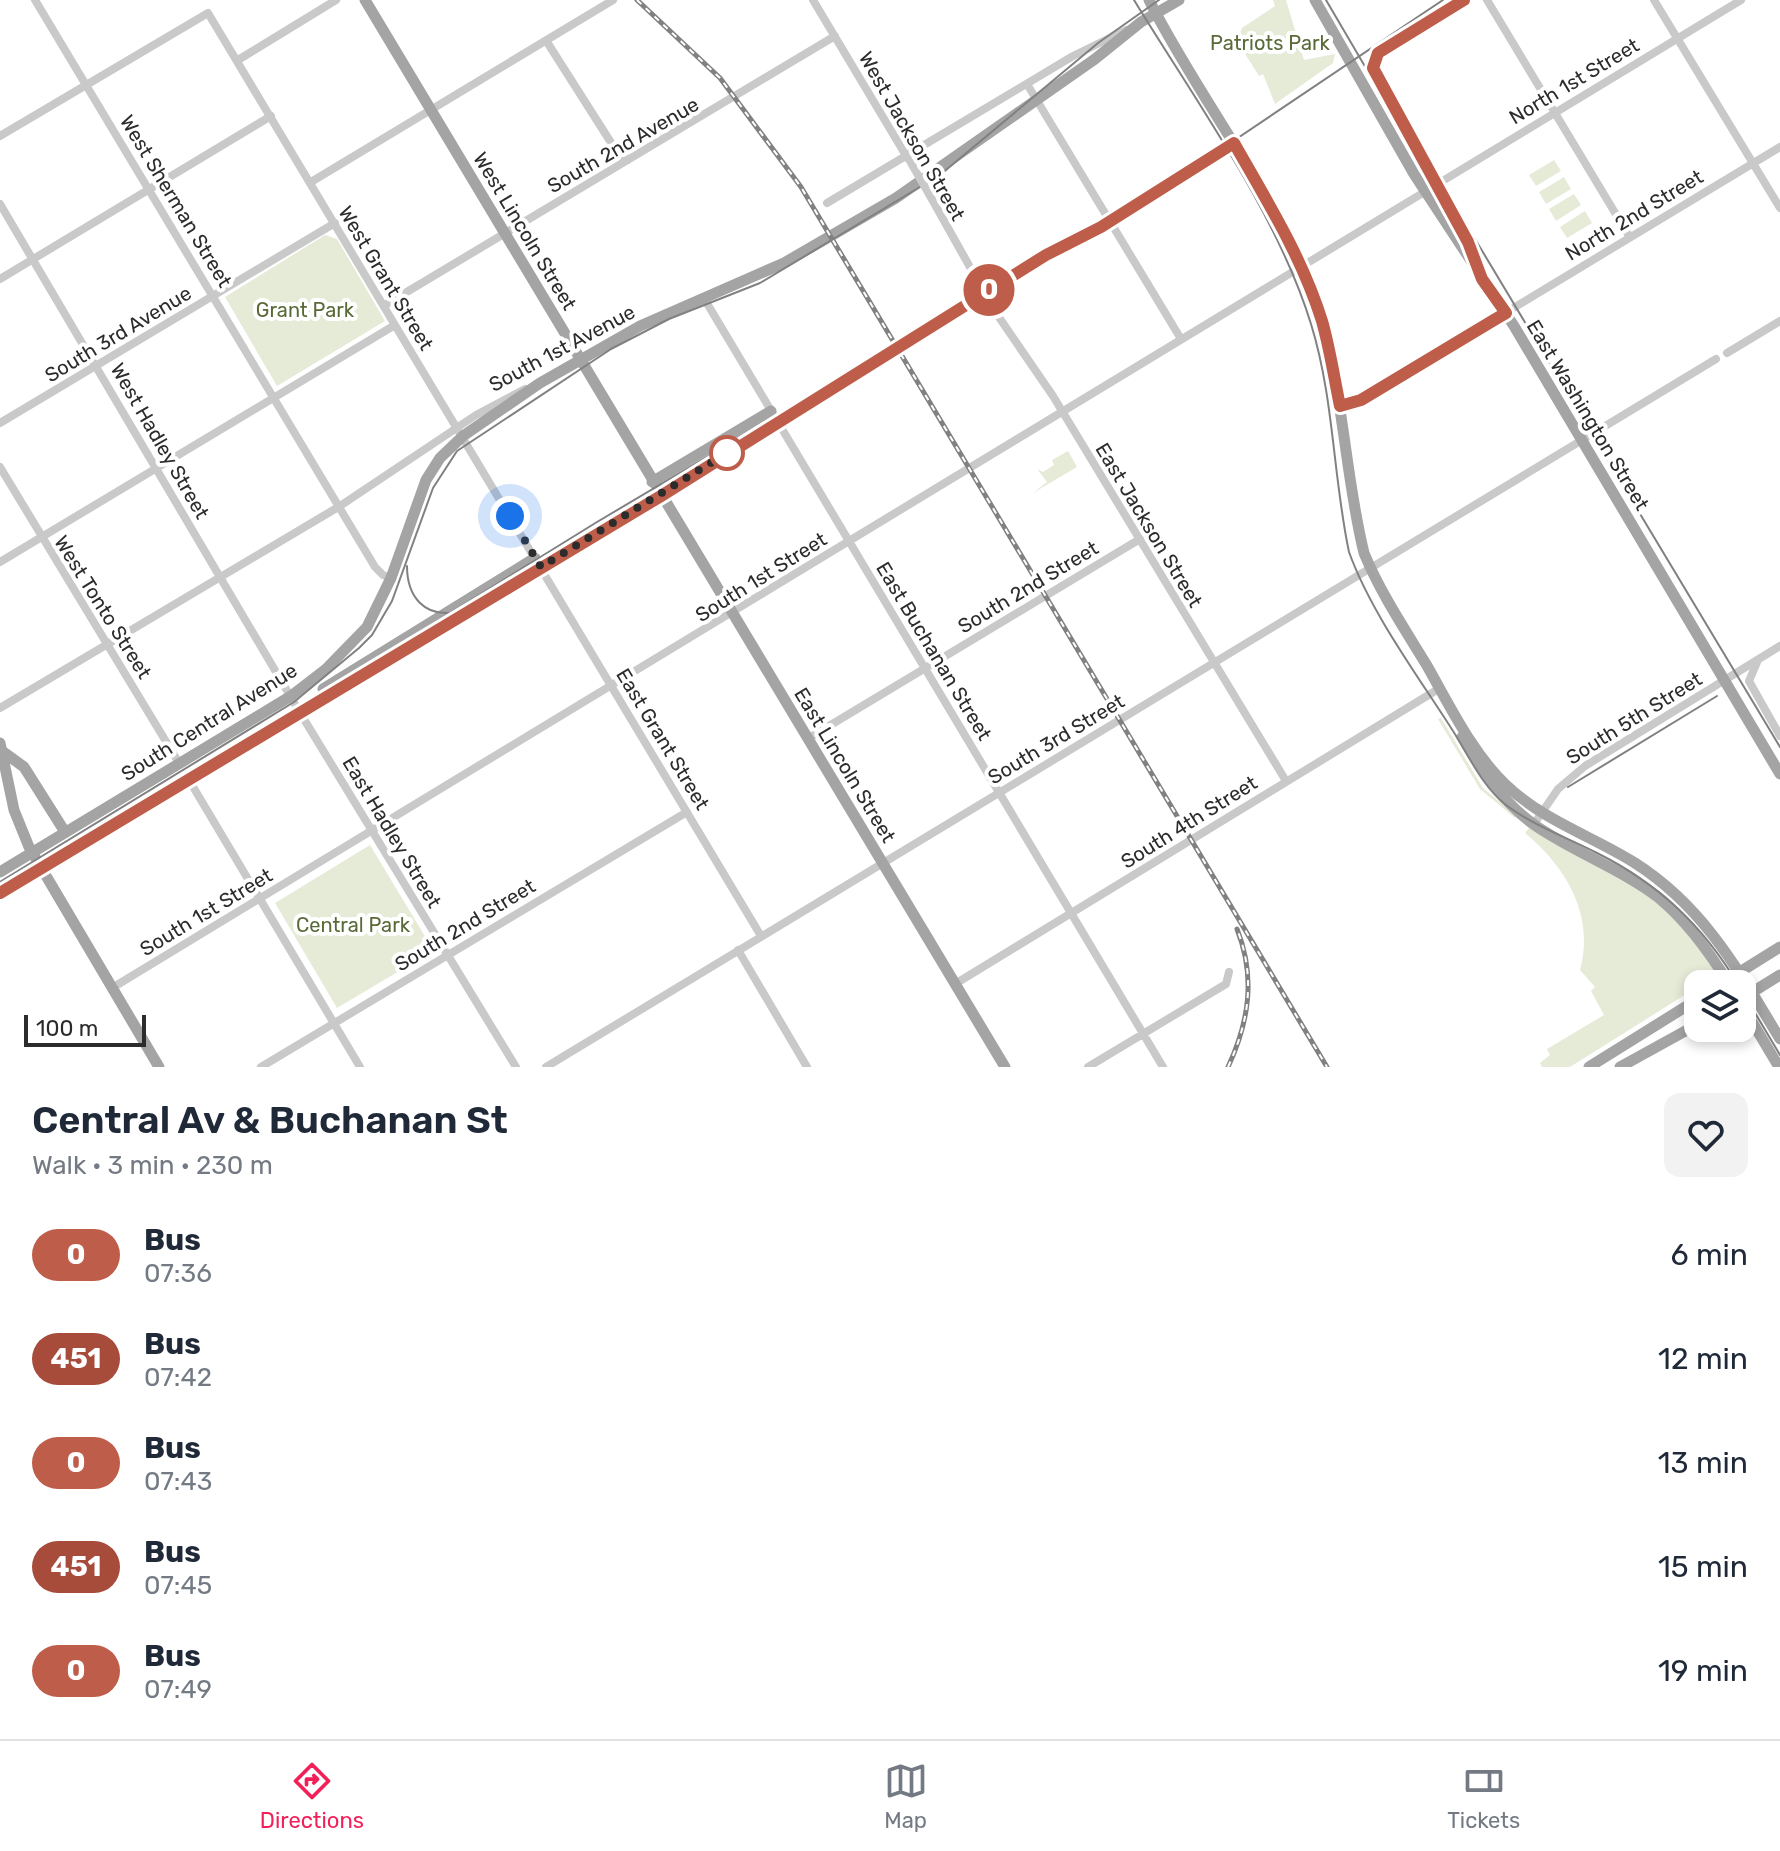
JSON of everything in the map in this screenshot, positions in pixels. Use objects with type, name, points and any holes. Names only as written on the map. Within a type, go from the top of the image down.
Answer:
[{"type":"main road","name":"West Lincoln Street","points":[[365,0],[652,482]]},
{"type":"main road","points":[[1149,0],[1271,206],[1300,265],[1325,332],[1360,536],[1370,566],[1447,700],[1494,771],[1541,814],[1602,844],[1667,885],[1717,936],[1739,970]]},
{"type":"main road","name":"South 1st Avenue","points":[[540,383],[672,310],[705,300],[815,247],[896,198],[1141,22],[1179,0]]},
{"type":"main road","name":"East Washington Street","points":[[1315,0],[1424,190],[1506,313],[1780,774]]},
{"type":"main road","points":[[1464,0],[1378,53],[1373,63],[1376,77],[1468,242],[1482,279]]},
{"type":"main road","points":[[984,290],[1169,182],[1232,139]]},
{"type":"main road","name":"South Central Avenue","points":[[0,872],[37,860],[189,780],[537,561],[661,496],[775,417],[866,367]]},
{"type":"main road","name":"South Central Avenue","points":[[0,892],[65,832],[291,696],[326,669],[367,627],[391,578],[426,480],[440,458],[460,432],[540,383]]},
{"type":"main road","points":[[652,482],[775,417]]},
{"type":"main road","name":"East Lincoln Street","points":[[652,482],[1005,1067]]},
{"type":"main road","points":[[1447,700],[1479,768],[1495,789],[1534,824],[1660,900],[1689,927],[1717,970]]},
{"type":"main road","points":[[1,747],[24,767],[65,832]]},
{"type":"main road","points":[[1,747],[14,810],[37,860],[159,1067]]},
{"type":"main road","points":[[1743,970],[1780,947]]},
{"type":"main road","points":[[1756,990],[1780,975]]},
{"type":"main road","points":[[1756,1007],[1780,1039]]},
{"type":"main road","points":[[1589,1067],[1684,1008]]},
{"type":"main road","points":[[1756,1028],[1779,1067]]},
{"type":"main road","points":[[1620,1067],[1684,1032]]},
{"type":"street","name":"West Sherman Street","points":[[35,0],[375,567],[391,578]]},
{"type":"street","points":[[238,60],[336,0]]},
{"type":"street","points":[[311,182],[613,0]]},
{"type":"street","name":"West Jackson Street","points":[[813,0],[984,290]]},
{"type":"street","points":[[1487,0],[1629,236]]},
{"type":"street","points":[[1654,0],[1780,208]]},
{"type":"street","name":"North 1st Street","points":[[1424,190],[1741,0]]},
{"type":"street","name":"West Grant Street","points":[[87,85],[208,13],[537,561]]},
{"type":"street","name":"South 1st Avenue","points":[[827,203],[908,159],[1027,84],[1141,22]]},
{"type":"street","name":"South 2nd Avenue","points":[[385,305],[835,36]]},
{"type":"street","points":[[547,42],[617,152],[628,160]]},
{"type":"street","points":[[1027,84],[1181,339]]},
{"type":"street","points":[[0,136],[87,85]]},
{"type":"street","points":[[0,279],[271,116]]},
{"type":"street","name":"North 2nd Street","points":[[1506,313],[1780,147]]},
{"type":"street","name":"South 1st Street","points":[[112,988],[612,687],[1424,190]]},
{"type":"street","name":"West Hadley Street","points":[[0,204],[291,696]]},
{"type":"street","name":"South 3rd Avenue","points":[[0,423],[335,223]]},
{"type":"street","name":"East Jackson Street","points":[[984,290],[1062,412],[1286,781]]},
{"type":"street","name":"East Buchanan Street","points":[[705,300],[1163,1067]]},
{"type":"street","points":[[1340,406],[1361,400],[1506,313]]},
{"type":"street","points":[[1727,353],[1780,321]]},
{"type":"street","points":[[0,562],[395,325]]},
{"type":"street","name":"South 3rd Street","points":[[546,1067],[1716,359]]},
{"type":"street","points":[[0,708],[460,432]]},
{"type":"street","name":"West Tonto Street","points":[[0,467],[179,763]]},
{"type":"street","name":"South 2nd Street","points":[[809,738],[1140,539]]},
{"type":"street","name":"East Grant Street","points":[[537,561],[761,936]]},
{"type":"street","name":"South 5th Street","points":[[1534,824],[1558,789],[1585,766],[1780,646]]},
{"type":"street","points":[[1758,660],[1749,681],[1780,736]]},
{"type":"street","name":"South 4th Street","points":[[955,984],[1440,688]]},
{"type":"street","name":"East Hadley Street","points":[[291,696],[516,1067]]},
{"type":"street","points":[[189,780],[360,1067]]},
{"type":"street","name":"South 2nd Street","points":[[261,1067],[687,812]]},
{"type":"street","points":[[738,950],[804,1066]]},
{"type":"street","points":[[1088,1067],[1226,984],[1229,972]]},
{"type":"green space","name":"Patriots Park","points":[[1273,0],[1286,0],[1304,60],[1335,54],[1333,63],[1275,104],[1263,74],[1259,76],[1237,41],[1242,28],[1275,6]]},
{"type":"green space","points":[[1554,160],[1561,171],[1536,186],[1529,175]]},
{"type":"green space","points":[[1564,177],[1571,189],[1546,204],[1539,192]]},
{"type":"green space","points":[[1574,194],[1581,205],[1556,221],[1549,209]]},
{"type":"green space","points":[[1585,211],[1592,223],[1567,238],[1560,227]]},
{"type":"green space","name":"Grant Park","points":[[325,235],[337,239],[385,321],[277,386],[225,297]]},
{"type":"green space","points":[[1068,451],[1077,467],[1033,493],[1047,482],[1037,469],[1043,472],[1054,465],[1052,460]]},
{"type":"green space","points":[[1441,718],[1483,788],[1516,815],[1515,818],[1480,789],[1438,719]]},
{"type":"green space","points":[[1529,828],[1637,888],[1688,930],[1706,953],[1713,970],[1684,970],[1684,995],[1570,1067],[1542,1067],[1540,1063],[1550,1055],[1547,1049],[1604,1015],[1591,991],[1595,987],[1580,970],[1584,930],[1574,894],[1553,861],[1525,833]]},
{"type":"green space","name":"Central Park","points":[[370,845],[429,943],[416,961],[337,1008],[275,903]]},
{"type":"tunnel","points":[[866,367],[988,291]]},
{"type":"tram line","points":[[1134,0],[1233,158],[1278,241],[1296,282],[1319,352],[1349,552],[1358,575],[1396,644],[1476,770],[1497,797],[1528,819],[1640,878],[1694,925],[1729,970]]},
{"type":"tram line","points":[[0,882],[294,702],[359,648],[372,635],[392,601],[433,488],[457,451],[611,349],[669,319],[760,283],[940,175],[1098,43],[1159,0]]},
{"type":"tram line","points":[[1326,0],[1424,167],[1466,224],[1780,747]]},
{"type":"tram line","points":[[986,287],[1051,245],[1099,224],[1211,156],[1443,0]]},
{"type":"tram line","points":[[321,693],[597,522],[864,364]]},
{"type":"tram line","points":[[407,566],[410,587],[426,608],[435,612],[456,612]]},
{"type":"tram line","points":[[1568,787],[1717,696]]},
{"type":"tram line","points":[[1756,1015],[1780,1055]]},
{"type":"railway","points":[[637,0],[720,78],[801,187],[1327,1067]]},
{"type":"railway","points":[[1228,1067],[1241,1033],[1248,999],[1247,964],[1237,929]]},
{"type":"bus line","name":"0","points":[[0,893],[90,836],[189,780],[299,711],[661,496],[675,484],[1046,255],[1101,227],[1234,143],[1284,229],[1306,278],[1332,356],[1340,406],[1361,400],[1506,313],[1482,279],[1468,242],[1373,68],[1378,53],[1464,0]]},
{"type":"route","points":[[510,516],[541,567],[730,451],[727,453]]}]
